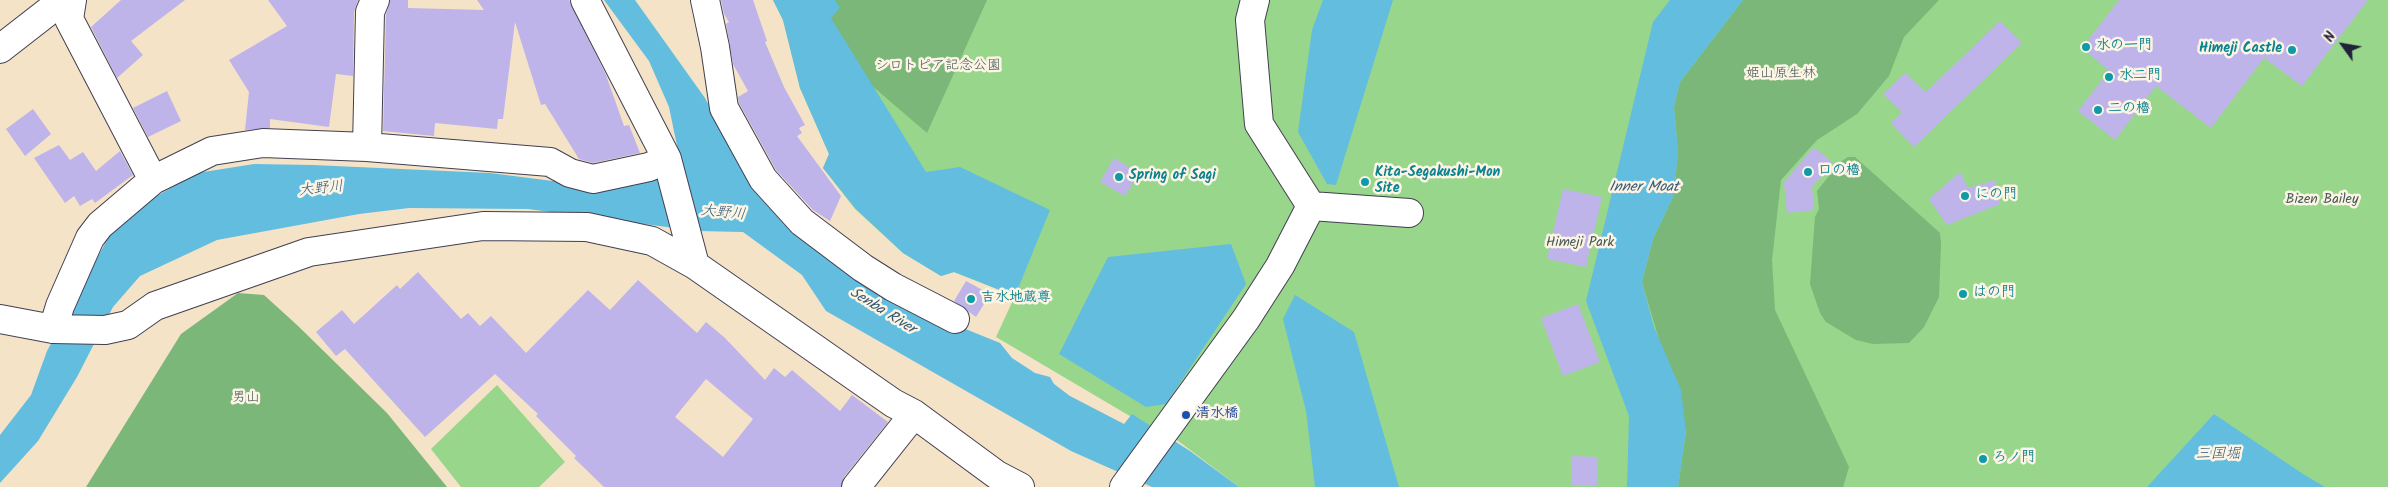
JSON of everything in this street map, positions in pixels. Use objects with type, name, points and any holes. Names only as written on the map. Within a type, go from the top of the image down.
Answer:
[{"type":"street","points":[[0,49],[68,6],[94,0]]},
{"type":"street","points":[[367,147],[370,12],[375,0]]},
{"type":"street","points":[[585,0],[667,159],[695,265]]},
{"type":"street","points":[[705,0],[715,47],[724,108],[763,179],[802,222],[863,268],[892,287],[955,319]]},
{"type":"street","points":[[1255,0],[1250,20],[1259,124],[1311,206]]},
{"type":"street","points":[[68,6],[153,180]]},
{"type":"street","points":[[53,328],[60,306],[90,238],[100,225],[153,180],[212,152],[263,144],[367,147],[550,162],[570,173],[593,179],[649,167],[667,159]]},
{"type":"street","points":[[1311,206],[1409,213]]},
{"type":"street","points":[[1124,487],[1165,432],[1275,274],[1311,206]]},
{"type":"street","points":[[0,319],[53,328],[105,330],[128,325],[155,306],[309,252],[482,226],[587,227],[652,241],[695,265],[893,403],[914,414],[997,475],[1020,487]]},
{"type":"street","points":[[856,487],[914,414]]},
{"type":"green space","name":"Himeji Park","points":[[773,0],[2388,0],[2388,487],[1239,487],[1177,440],[1145,425],[996,337],[1015,296],[954,272],[941,276],[903,253],[855,209],[823,168],[829,154],[800,88],[783,20]]},
{"type":"green space","name":"シロトピア記念公園","points":[[789,0],[987,0],[927,133],[806,29]]},
{"type":"green space","name":"姫山原生林","points":[[1743,0],[1939,0],[1904,37],[1889,76],[1857,114],[1817,140],[1781,180],[1772,260],[1775,310],[1849,467],[1843,487],[1678,487],[1686,431],[1642,282],[1653,239],[1674,195],[1678,151],[1674,107],[1680,82]]},
{"type":"green space","points":[[1848,157],[1855,157],[1940,233],[1939,297],[1924,327],[1909,343],[1873,344],[1856,340],[1826,322],[1820,313],[1810,284],[1815,217],[1819,209],[1817,191],[1839,163]]},
{"type":"green space","name":"男山","points":[[238,293],[264,295],[297,325],[387,413],[447,487],[86,487],[181,334]]},
{"type":"green space","points":[[497,385],[565,462],[539,487],[461,487],[431,449]]},
{"type":"water","points":[[604,0],[635,0],[705,98],[740,164],[926,313],[1000,343],[1012,358],[1035,373],[1050,377],[1054,384],[1070,396],[1124,424],[1132,414],[1190,451],[1239,487],[1152,487],[1071,451],[826,311],[802,275],[743,232],[698,231],[528,209],[409,208],[359,214],[217,240],[140,276],[113,307],[77,377],[38,441],[0,483],[0,435],[31,395],[47,351],[115,225],[155,197],[197,173],[254,164],[313,165],[490,173],[608,188],[681,165],[669,107],[649,61]]},
{"type":"water","points":[[773,0],[835,0],[840,8],[831,18],[926,172],[960,167],[1050,210],[1015,296],[954,272],[941,276],[903,253],[855,208],[823,168],[829,154],[800,88],[783,20]]},
{"type":"water","points":[[1323,0],[1393,0],[1336,185],[1327,184],[1298,132],[1312,30]]},
{"type":"water","name":"Inner Moat","points":[[1670,0],[1743,0],[1680,82],[1674,107],[1678,151],[1674,195],[1653,239],[1642,282],[1654,327],[1681,390],[1686,431],[1678,487],[1627,487],[1629,416],[1586,301],[1653,22]]},
{"type":"water","points":[[1231,244],[1246,284],[1166,404],[1146,407],[1059,354],[1108,257]]},
{"type":"water","points":[[1295,295],[1354,332],[1399,487],[1315,487],[1306,411],[1283,319]]},
{"type":"water","name":"三国堀","points":[[2214,414],[2303,474],[2325,487],[2147,487]]},
{"type":"building","points":[[121,0],[185,0],[131,41],[143,55],[117,78],[91,27]]},
{"type":"building","points":[[268,0],[358,0],[354,12],[353,76],[336,74],[329,127],[270,119],[270,128],[245,130],[249,92],[229,60],[287,26]]},
{"type":"building","points":[[390,0],[408,0],[408,8],[484,10],[477,0],[569,0],[606,75],[624,126],[629,125],[640,153],[593,163],[579,159],[545,104],[541,105],[515,22],[503,119],[498,119],[497,129],[435,123],[434,136],[383,131],[386,15]]},
{"type":"building","points":[[721,0],[753,0],[767,41],[765,42],[784,87],[805,125],[799,128],[802,133],[797,136],[841,196],[830,221],[813,210],[776,170],[739,103],[738,97],[748,91],[733,64],[726,24],[729,22],[724,14]]},
{"type":"building","points":[[2119,0],[2368,0],[2302,86],[2264,58],[2211,128],[2156,86],[2115,140],[2078,111],[2109,71],[2082,48]]},
{"type":"building","points":[[2000,21],[2022,43],[1914,147],[1891,123],[1902,112],[1883,94],[1905,73],[1926,92]]},
{"type":"building","points":[[167,91],[181,121],[148,137],[133,108]]},
{"type":"building","points":[[33,109],[51,134],[25,156],[6,129]]},
{"type":"building","points":[[59,145],[70,160],[83,152],[96,171],[120,151],[133,175],[95,203],[92,199],[80,206],[74,196],[65,203],[34,158]]},
{"type":"building","name":"口の櫓","points":[[1814,147],[1833,163],[1812,187],[1814,210],[1787,213],[1784,182]]},
{"type":"building","name":"Spring of Sagi","points":[[1114,158],[1139,173],[1125,196],[1100,182]]},
{"type":"building","name":"にの門","points":[[1960,172],[1968,188],[1995,180],[2000,204],[1947,225],[1929,199]]},
{"type":"building","points":[[1563,189],[1602,197],[1586,267],[1547,259]]},
{"type":"building","points":[[418,272],[461,319],[468,313],[480,326],[491,316],[526,353],[588,290],[610,310],[638,280],[697,333],[706,322],[725,338],[765,380],[774,368],[785,377],[792,370],[840,411],[852,395],[888,422],[844,477],[841,487],[604,487],[574,458],[576,456],[536,416],[538,414],[495,374],[425,437],[345,349],[336,356],[316,332],[342,310],[354,324],[397,285],[400,289]],"holes":[[[706,379],[753,419],[723,457],[675,417]]]},
{"type":"building","name":"吉水地蔵尊","points":[[966,281],[990,294],[976,317],[954,301]]},
{"type":"building","points":[[1578,304],[1600,362],[1563,376],[1541,318]]},
{"type":"building","points":[[1572,456],[1598,457],[1597,485],[1571,485]]},
{"type":"place","name":"水の一門","points":[[2086,47]]},
{"type":"place","name":"Himeji Castle","points":[[2292,50]]},
{"type":"place","name":"水二門","points":[[2109,77]]},
{"type":"place","name":"二の櫓","points":[[2098,110]]},
{"type":"place","name":"口の櫓","points":[[1808,172]]},
{"type":"place","name":"Spring of Sagi","points":[[1119,177]]},
{"type":"place","name":"Kita-Segakushi-Mon Site","points":[[1365,182]]},
{"type":"place","name":"にの門","points":[[1965,196]]},
{"type":"place","name":"はの門","points":[[1963,294]]},
{"type":"place","name":"吉水地蔵尊","points":[[971,299]]},
{"type":"place","name":"清水橋","points":[[1186,415]]},
{"type":"place","name":"ろノ門","points":[[1983,459]]},
{"type":"water label","name":"大野川","points":[[321,190]]},
{"type":"water label","name":"大野川","points":[[723,214]]},
{"type":"water label","name":"Senba River","points":[[882,312]]},
{"type":"park label","name":"Bizen Bailey","points":[[2322,201]]}]
